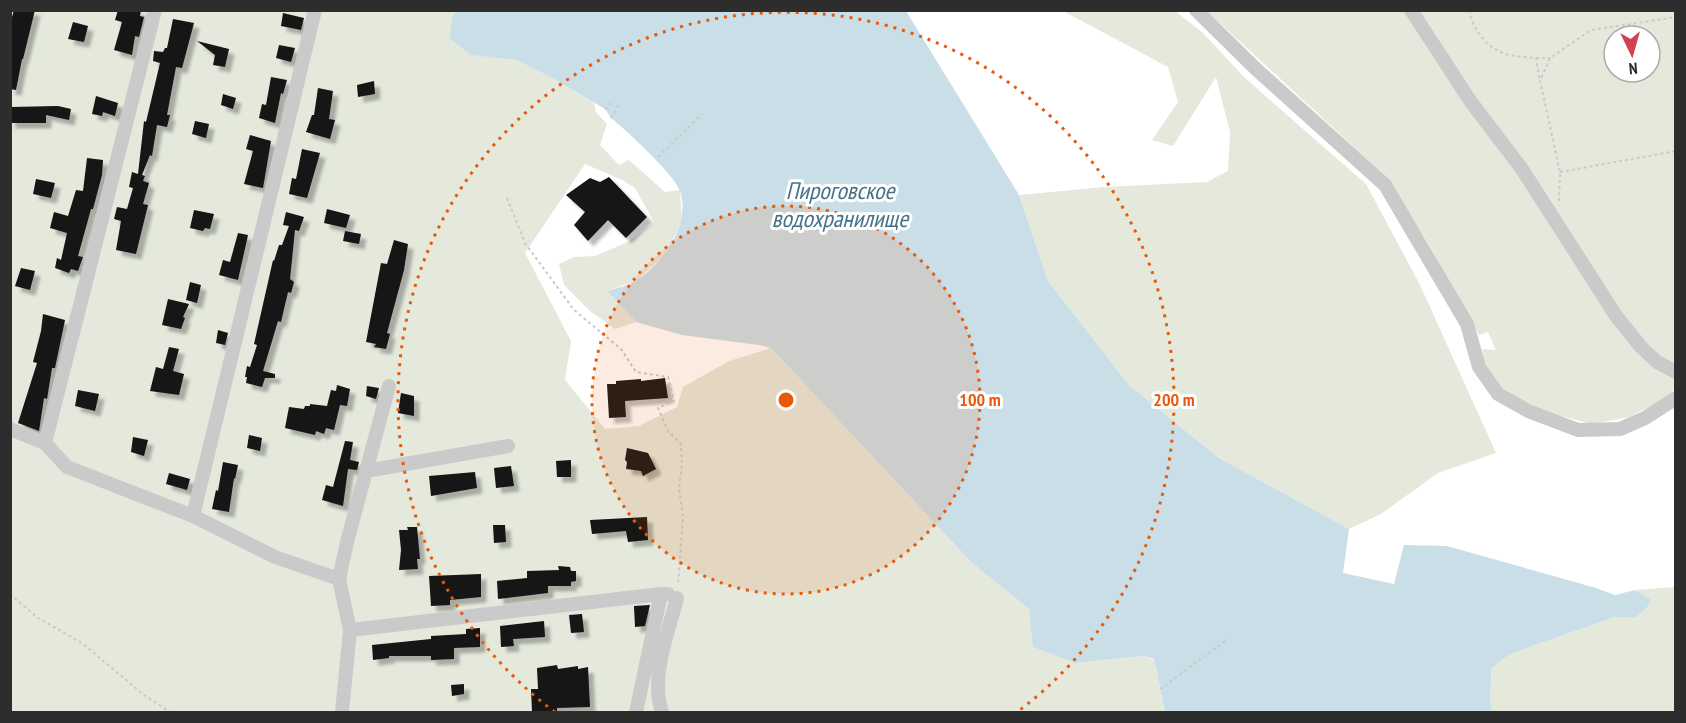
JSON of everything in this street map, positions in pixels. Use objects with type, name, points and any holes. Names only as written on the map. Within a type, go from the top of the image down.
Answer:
[{"type":"street","points":[[45,443],[155,10]]},
{"type":"street","points":[[193,516],[315,10]]},
{"type":"street","points":[[1196,10],[1256,69],[1385,185],[1467,324],[1479,367],[1498,394],[1528,411],[1578,430],[1620,429],[1644,418],[1676,398]]},
{"type":"street","points":[[1411,10],[1471,102],[1522,169],[1616,316],[1641,347],[1657,362],[1676,372]]},
{"type":"street","points":[[342,712],[350,630],[339,579],[389,386]]},
{"type":"street","points":[[10,429],[45,443],[67,467],[193,516],[275,557],[339,579]]},
{"type":"street","points":[[366,471],[508,446]]},
{"type":"street","points":[[350,630],[669,595]]},
{"type":"street","points":[[636,712],[669,595]]},
{"type":"street","points":[[662,712],[658,701],[658,673],[669,595]]},
{"type":"path","points":[[1469,10],[1471,23],[1482,39],[1503,53],[1550,58]]},
{"type":"path","points":[[1540,81],[1550,58],[1591,30],[1676,17]]},
{"type":"path","points":[[1536,58],[1560,172],[1559,205]]},
{"type":"path","points":[[605,109],[611,103]]},
{"type":"path","points":[[611,118],[619,105]]},
{"type":"path","points":[[658,157],[702,114]]},
{"type":"path","points":[[1560,172],[1676,151]]},
{"type":"path","points":[[507,198],[525,243],[574,310],[621,349],[636,372],[668,377],[674,401],[658,408],[668,431],[681,444],[682,465],[679,488],[683,517],[669,595]]},
{"type":"path","points":[[10,594],[38,618],[82,643],[144,694],[170,712]]},
{"type":"path","points":[[1160,689],[1228,639]]},
{"type":"shaded area","points":[[10,11],[457,11],[452,17],[482,51],[516,60],[594,103],[596,112],[607,124],[600,145],[619,165],[629,160],[665,192],[680,190],[682,220],[668,252],[636,281],[607,291],[636,322],[615,329],[590,311],[564,285],[559,264],[574,257],[595,256],[628,242],[654,222],[635,188],[585,164],[525,253],[571,341],[565,380],[605,429],[639,426],[677,407],[683,387],[729,361],[771,348],[971,562],[1029,609],[1034,647],[1075,663],[1142,656],[1154,660],[1165,712],[11,712]]},
{"type":"shaded area","points":[[1063,11],[1175,11],[1203,33],[1245,78],[1366,184],[1420,285],[1496,453],[1438,473],[1381,514],[1349,529],[1219,458],[1129,385],[1048,281],[1019,195],[1104,187],[1207,182],[1228,171],[1230,132],[1216,77],[1173,146],[1152,140],[1178,102],[1168,67]]},
{"type":"shaded area","points":[[1207,11],[1675,11],[1675,389],[1662,400],[1629,417],[1591,424],[1543,411],[1507,395],[1483,360],[1483,349],[1496,350],[1488,332],[1479,335],[1428,243],[1384,175]]},
{"type":"shaded area","points":[[1675,587],[1675,712],[1492,712],[1490,699],[1492,668],[1510,654],[1615,617],[1636,616],[1651,599],[1635,590]]},
{"type":"water","name":"Пироговское водохранилище","points":[[457,11],[906,11],[1019,195],[1048,281],[1129,385],[1219,458],[1349,529],[1343,573],[1394,584],[1404,545],[1447,546],[1615,595],[1635,590],[1651,599],[1648,606],[1636,617],[1615,617],[1510,654],[1492,668],[1490,699],[1492,712],[1165,712],[1154,659],[1142,656],[1075,663],[1033,647],[1029,609],[971,562],[771,348],[682,335],[636,322],[607,291],[637,280],[665,253],[673,241],[682,217],[680,191],[649,153],[611,118],[605,109],[516,60],[471,55],[450,39],[452,17]]},
{"type":"building","points":[[14,10],[35,10],[16,90],[10,89],[10,24]]},
{"type":"building","points":[[118,10],[141,10],[140,16],[144,17],[139,37],[135,36],[132,55],[114,50],[122,22],[115,20]]},
{"type":"building","points":[[283,13],[304,18],[301,30],[281,26]]},
{"type":"building","points":[[173,19],[194,23],[182,68],[176,67],[167,127],[157,125],[152,156],[150,155],[142,175],[145,176],[143,181],[149,183],[143,204],[148,205],[136,254],[116,250],[121,221],[114,219],[117,207],[127,209],[133,188],[129,187],[132,172],[138,174],[144,121],[146,122],[160,63],[153,61],[154,51],[163,52],[167,48]]},
{"type":"building","points":[[73,22],[88,26],[84,42],[68,39]]},
{"type":"building","points":[[197,41],[229,49],[225,67],[213,65],[215,55]]},
{"type":"building","points":[[279,45],[295,48],[291,62],[276,58]]},
{"type":"building","points":[[271,77],[287,80],[283,94],[281,93],[275,123],[259,118],[262,104],[266,105]]},
{"type":"building","points":[[374,81],[375,94],[358,97],[357,85]]},
{"type":"building","points":[[318,88],[333,91],[329,119],[335,120],[330,139],[306,132],[312,115],[314,115]]},
{"type":"building","points":[[223,94],[236,98],[233,109],[221,105]]},
{"type":"building","points":[[96,96],[118,103],[115,116],[103,112],[102,116],[92,114]]},
{"type":"building","points":[[58,106],[71,109],[69,120],[46,115],[46,123],[10,123],[10,107]]},
{"type":"building","points":[[195,121],[209,124],[206,138],[192,134]]},
{"type":"building","points":[[250,135],[271,141],[263,188],[244,184],[253,151],[246,149]]},
{"type":"building","points":[[302,149],[320,153],[307,198],[289,194],[292,178],[296,179]]},
{"type":"building","points":[[87,158],[103,160],[102,175],[78,256],[83,257],[78,271],[71,269],[69,273],[55,268],[57,258],[61,260],[67,233],[50,228],[54,212],[68,216],[76,190],[83,191]]},
{"type":"building","points":[[609,177],[647,217],[626,238],[608,220],[588,241],[574,225],[585,212],[566,195],[590,178],[600,182]]},
{"type":"building","points":[[36,179],[55,183],[51,198],[33,194]]},
{"type":"building","points":[[327,209],[350,215],[346,228],[324,223]]},
{"type":"building","points":[[194,210],[214,214],[210,229],[205,228],[203,231],[190,228]]},
{"type":"building","points":[[286,212],[304,217],[299,231],[295,230],[290,279],[294,282],[291,293],[288,292],[281,322],[278,321],[263,371],[275,374],[275,378],[265,378],[262,387],[246,383],[247,377],[245,377],[247,366],[250,367],[257,345],[254,344],[273,260],[289,226],[283,225]]},
{"type":"building","points":[[345,231],[361,234],[359,244],[343,241]]},
{"type":"building","points":[[238,233],[248,235],[238,280],[219,275],[223,260],[230,262]]},
{"type":"building","points":[[394,240],[408,244],[404,270],[387,333],[390,334],[386,349],[374,347],[376,344],[366,342],[381,263],[387,264]]},
{"type":"building","points":[[21,268],[35,271],[30,290],[15,286]]},
{"type":"building","points":[[190,282],[201,285],[197,303],[186,300]]},
{"type":"building","points":[[168,299],[189,304],[181,329],[162,325]]},
{"type":"building","points":[[43,314],[65,320],[55,368],[52,368],[47,399],[44,398],[39,431],[18,423],[37,363],[33,362]]},
{"type":"building","points":[[218,330],[228,333],[225,345],[216,343]]},
{"type":"building","points":[[169,347],[179,349],[173,371],[184,374],[179,395],[150,391],[156,367],[163,369]]},
{"type":"building","points":[[665,378],[668,398],[625,401],[626,417],[609,418],[607,384],[616,384],[616,381]]},
{"type":"building","points":[[337,385],[350,389],[347,406],[340,405],[334,430],[326,428],[324,434],[316,431],[315,435],[285,428],[289,407],[304,409],[310,404],[327,406],[331,390],[336,391]]},
{"type":"building","points":[[367,386],[379,388],[376,399],[366,396]]},
{"type":"building","points":[[78,390],[99,394],[95,411],[75,406]]},
{"type":"building","points":[[401,393],[414,396],[414,416],[398,413]]},
{"type":"building","points":[[249,435],[262,438],[260,451],[247,448]]},
{"type":"building","points":[[133,437],[148,440],[144,456],[131,452]]},
{"type":"building","points":[[345,441],[353,442],[350,460],[359,462],[357,470],[348,469],[343,506],[322,500],[326,485],[333,487]]},
{"type":"building","points":[[627,448],[648,453],[656,469],[643,476],[641,471],[626,469]]},
{"type":"building","points":[[571,460],[571,477],[557,477],[556,461]]},
{"type":"building","points":[[223,462],[238,465],[229,512],[212,509]]},
{"type":"building","points":[[511,466],[514,486],[496,488],[494,468]]},
{"type":"building","points":[[475,472],[477,488],[431,496],[429,476]]},
{"type":"building","points":[[169,473],[190,479],[187,490],[166,484]]},
{"type":"building","points":[[647,517],[648,540],[628,542],[626,531],[592,534],[590,520]]},
{"type":"building","points":[[493,525],[505,525],[506,542],[494,543]]},
{"type":"building","points":[[407,527],[417,527],[420,559],[417,559],[418,569],[399,570],[401,550],[399,530],[408,530]]},
{"type":"building","points":[[558,566],[570,567],[571,571],[576,571],[576,581],[571,582],[571,586],[548,586],[548,593],[498,599],[497,581],[527,578],[527,571],[559,570]]},
{"type":"building","points":[[481,574],[481,597],[450,600],[450,605],[431,606],[429,576]]},
{"type":"building","points":[[650,605],[645,626],[635,627],[634,606]]},
{"type":"building","points":[[582,614],[584,632],[571,633],[569,615]]},
{"type":"building","points":[[544,621],[545,637],[513,639],[514,646],[501,647],[500,626]]},
{"type":"building","points":[[480,628],[480,647],[454,648],[454,659],[431,660],[431,656],[389,656],[389,658],[373,660],[372,645],[431,639],[431,636],[466,634],[466,629]]},
{"type":"building","points":[[557,665],[558,669],[588,667],[590,707],[557,708],[557,712],[532,712],[531,689],[538,689],[537,668]]},
{"type":"building","points":[[464,684],[464,694],[452,696],[451,685]]}]
